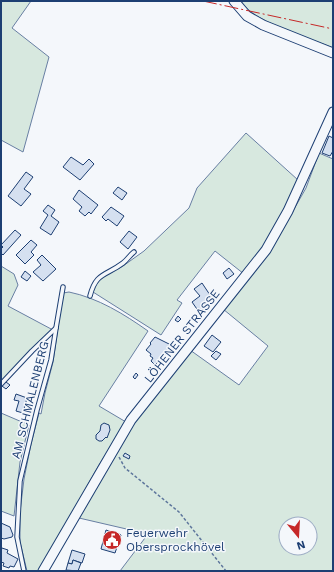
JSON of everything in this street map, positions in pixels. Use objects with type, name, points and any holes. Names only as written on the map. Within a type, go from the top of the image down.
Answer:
[{"type":"street","points":[[234,1],[247,16],[263,25],[333,53]]},
{"type":"street","name":"LÖHENER STRASSE","points":[[42,571],[131,420],[266,250],[288,211],[333,112]]},
{"type":"lane","points":[[90,296],[93,285],[98,278],[123,263],[134,252]]},
{"type":"lane","name":"AM SCHMALENBERG","points":[[24,571],[17,537],[20,481],[51,360],[63,286]]},
{"type":"lane","points":[[1,384],[56,328]]},
{"type":"path","points":[[114,448],[125,468],[178,512],[226,571]]},
{"type":"shaded area","points":[[1,1],[31,1],[12,28],[49,57],[23,152],[1,140]]},
{"type":"shaded area","points":[[241,1],[333,1],[333,48],[282,29],[256,16]]},
{"type":"shaded area","points":[[246,133],[298,180],[284,210],[263,248],[244,274],[215,251],[177,300],[182,303],[161,335],[93,292],[94,285],[101,278],[123,266],[144,251],[189,208],[197,188]]},
{"type":"shaded area","points":[[319,153],[333,159],[333,571],[120,571],[148,534],[79,518],[132,425],[190,350],[239,385],[268,346],[223,309],[277,239],[306,188]]},
{"type":"shaded area","points":[[1,266],[14,274],[18,285],[8,306],[53,330],[1,382]]},
{"type":"shaded area","points":[[69,292],[100,302],[148,331],[99,406],[126,422],[99,465],[39,571],[27,571],[20,542],[20,512],[24,479],[31,444],[39,413],[41,414],[53,362],[63,293]]},
{"type":"shaded area","points":[[1,413],[29,425],[20,462],[14,516],[1,511]]},
{"type":"building","points":[[329,136],[333,138],[333,151],[330,156],[322,153]]},
{"type":"building","points":[[71,157],[83,165],[89,159],[94,164],[80,180],[63,167]]},
{"type":"building","points":[[26,172],[33,177],[24,189],[31,194],[21,206],[8,196]]},
{"type":"building","points":[[118,187],[127,193],[122,200],[113,193]]},
{"type":"building","points":[[79,190],[98,205],[91,214],[89,212],[85,216],[79,211],[82,207],[73,199]]},
{"type":"building","points":[[48,205],[55,210],[51,216],[59,222],[51,235],[40,228],[48,215],[43,211]]},
{"type":"building","points":[[111,207],[124,216],[117,226],[108,219],[106,221],[102,217]]},
{"type":"building","points":[[15,230],[21,235],[3,255],[1,253],[1,249],[3,247],[1,245]]},
{"type":"building","points":[[129,231],[137,237],[128,249],[120,242]]},
{"type":"building","points":[[31,240],[37,245],[31,252],[34,255],[25,264],[16,255]]},
{"type":"building","points":[[42,255],[56,269],[43,281],[33,272],[41,265],[37,260]]},
{"type":"building","points":[[229,268],[234,274],[227,279],[223,273]]},
{"type":"building","points":[[25,271],[31,276],[27,281],[21,277]]},
{"type":"building","points":[[202,283],[214,301],[199,312],[192,302],[200,296],[194,289]]},
{"type":"building","points":[[178,316],[181,319],[178,322],[175,320]]},
{"type":"building","points":[[212,335],[221,342],[213,352],[204,346]]},
{"type":"building","points":[[155,337],[173,346],[174,349],[168,356],[166,354],[155,365],[151,361],[153,358],[150,356],[151,354],[146,350]]},
{"type":"building","points":[[216,351],[221,354],[216,360],[211,356]]},
{"type":"building","points":[[136,373],[138,375],[135,379],[133,377]]},
{"type":"building","points":[[6,382],[10,385],[6,389],[2,386]]},
{"type":"building","points":[[16,394],[27,398],[23,413],[16,411],[19,401],[14,400]]},
{"type":"building","points":[[104,423],[109,425],[110,430],[107,438],[106,437],[102,441],[99,441],[96,439],[96,435],[100,431],[101,425]]},
{"type":"building","points":[[125,453],[130,456],[129,459],[123,456]]},
{"type":"building","points":[[1,523],[10,527],[13,535],[12,537],[4,539],[1,538]]},
{"type":"building","points":[[106,530],[121,535],[115,553],[101,549]]},
{"type":"building","points":[[2,548],[8,550],[7,553],[18,559],[14,567],[10,566],[9,568],[3,566],[4,563],[1,562]]},
{"type":"building","points":[[72,550],[85,554],[82,563],[73,560],[72,564],[68,563]]},
{"type":"building","points":[[73,560],[81,563],[78,571],[66,570],[68,563],[72,564]]},
{"type":"power","points":[[203,1],[333,29]]},
{"type":"place","name":"Feuerwehr Obersprockhövel","points":[[112,540]]}]
